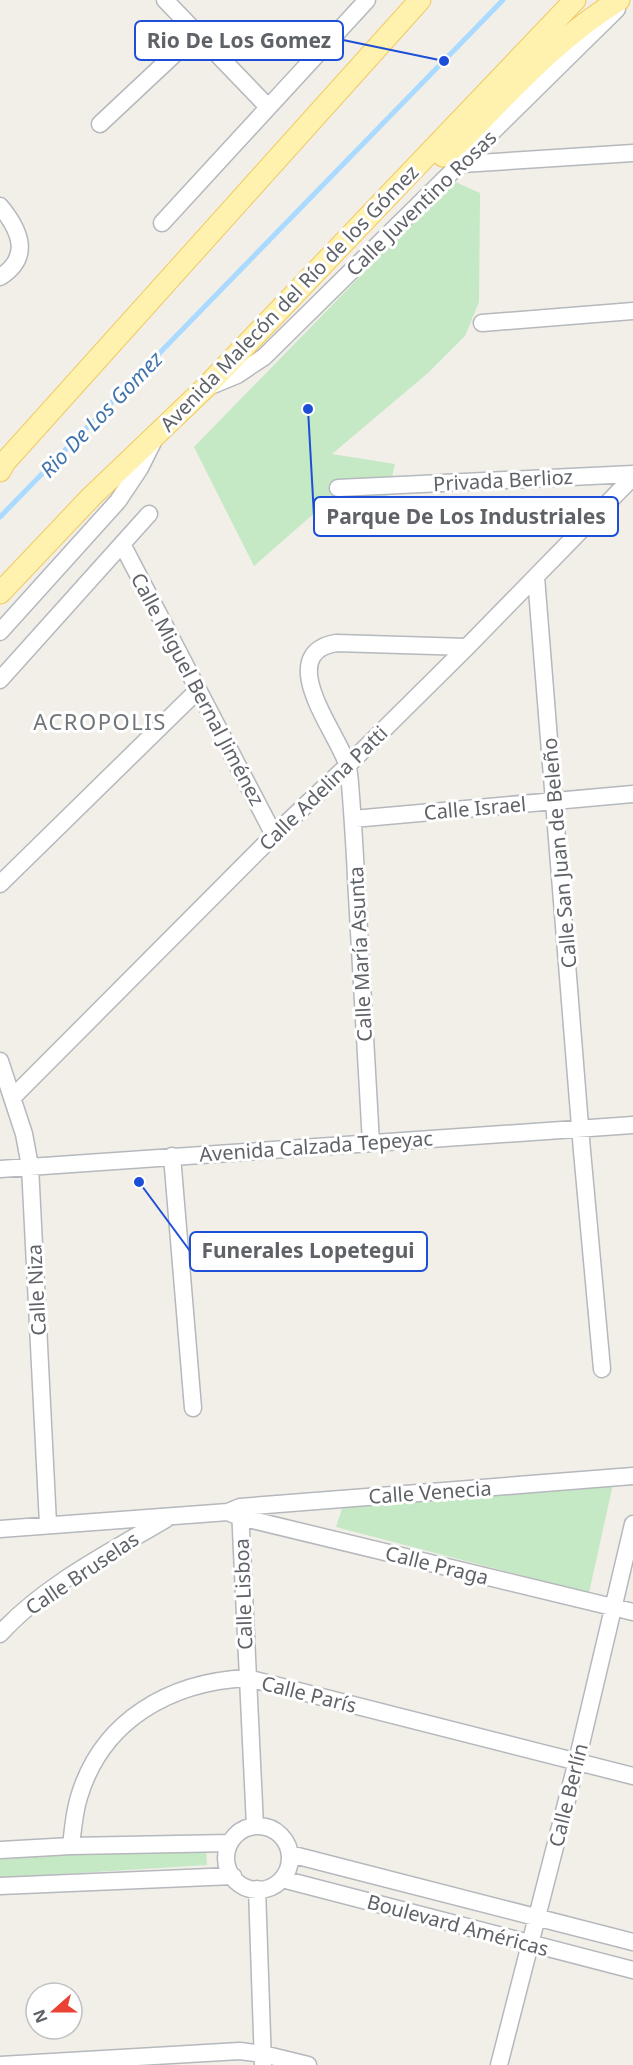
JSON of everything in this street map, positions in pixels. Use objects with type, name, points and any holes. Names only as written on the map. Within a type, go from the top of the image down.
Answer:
[{"type":"main road","points":[[2,467],[420,0]]},
{"type":"main road","name":"Avenida Malecón del Río de los Gómez","points":[[0,593],[91,497],[205,388],[575,0]]},
{"type":"main road","points":[[415,168],[436,160],[458,144],[564,40],[586,22],[620,0]]},
{"type":"street","points":[[165,0],[268,107]]},
{"type":"street","points":[[162,223],[367,0]]},
{"type":"street","name":"Calle Juventino Rosas","points":[[205,388],[237,375],[264,357],[626,0]]},
{"type":"street","points":[[100,124],[196,34]]},
{"type":"street","points":[[462,164],[633,153]]},
{"type":"street","points":[[0,206],[17,230],[21,243],[19,257],[0,277]]},
{"type":"street","points":[[482,322],[633,311]]},
{"type":"street","points":[[0,632],[118,501],[140,468],[154,438]]},
{"type":"street","name":"Privada Berlioz","points":[[338,488],[633,476]]},
{"type":"street","name":"Calle Adelina Patti","points":[[12,1098],[274,835],[467,647],[633,476]]},
{"type":"street","points":[[0,680],[149,514]]},
{"type":"street","name":"Calle Miguel Bernal Jiménez","points":[[122,544],[274,835]]},
{"type":"street","name":"Calle San Juan de Beleño","points":[[536,577],[580,1128],[602,1369]]},
{"type":"street","points":[[348,765],[315,699],[309,665],[313,653],[324,645],[336,643],[467,647]]},
{"type":"street","points":[[0,884],[198,690]]},
{"type":"street","name":"Calle María Asunta","points":[[348,765],[371,1143]]},
{"type":"street","name":"Calle Israel","points":[[353,819],[633,794]]},
{"type":"street","name":"Calle Niza","points":[[0,1060],[24,1134],[30,1166],[48,1524]]},
{"type":"street","name":"Avenida Calzada Tepeyac","points":[[0,1169],[633,1125]]},
{"type":"street","points":[[172,1156],[194,1408]]},
{"type":"street","name":"Calle Venecia","points":[[0,1530],[48,1524],[236,1512],[633,1476]]},
{"type":"street","name":"Calle Praga","points":[[236,1512],[633,1612]]},
{"type":"street","name":"Calle Lisboa","points":[[236,1512],[255,1826]]},
{"type":"street","name":"Calle Bruselas","points":[[0,1634],[47,1592],[169,1517]]},
{"type":"street","name":"Calle Berlín","points":[[499,2065],[577,1761],[633,1524]]},
{"type":"street","name":"Calle París","points":[[71,1846],[74,1817],[87,1775],[97,1756],[124,1723],[158,1701],[194,1685],[212,1681],[246,1678],[633,1776]]},
{"type":"street","points":[[255,1826],[265,1826],[282,1836],[288,1845],[289,1867],[282,1879],[271,1887],[257,1889],[243,1885],[232,1876],[227,1860],[230,1843],[240,1831],[255,1826]]},
{"type":"street","points":[[0,1850],[71,1846],[230,1843]]},
{"type":"street","name":"Boulevard Américas","points":[[290,1854],[633,1942]]},
{"type":"street","points":[[0,1886],[232,1876]]},
{"type":"street","name":"Boulevard Américas","points":[[282,1879],[633,1970]]},
{"type":"street","points":[[257,1889],[263,2059]]},
{"type":"street","points":[[0,2065],[240,2051],[263,2059],[308,2065]]},
{"type":"green space","points":[[453,181],[480,193],[479,302],[465,336],[429,372],[332,454],[395,464],[385,507],[311,516],[254,566],[194,447]]},
{"type":"green space","points":[[613,1484],[589,1593],[336,1527],[343,1506]]},
{"type":"green space","points":[[206,1846],[207,1865],[0,1878],[0,1859]]},
{"type":"waterway","name":"Rio De Los Gomez","points":[[0,517],[503,0]]},
{"type":"place","name":"Rio De Los Gomez","points":[[444,61]]},
{"type":"place","name":"Parque De Los Industriales","points":[[308,409]]},
{"type":"place","name":"Funerales Lopetegui","points":[[139,1182]]},
{"type":"district","name":"ACROPOLIS","points":[[100,721]]}]
